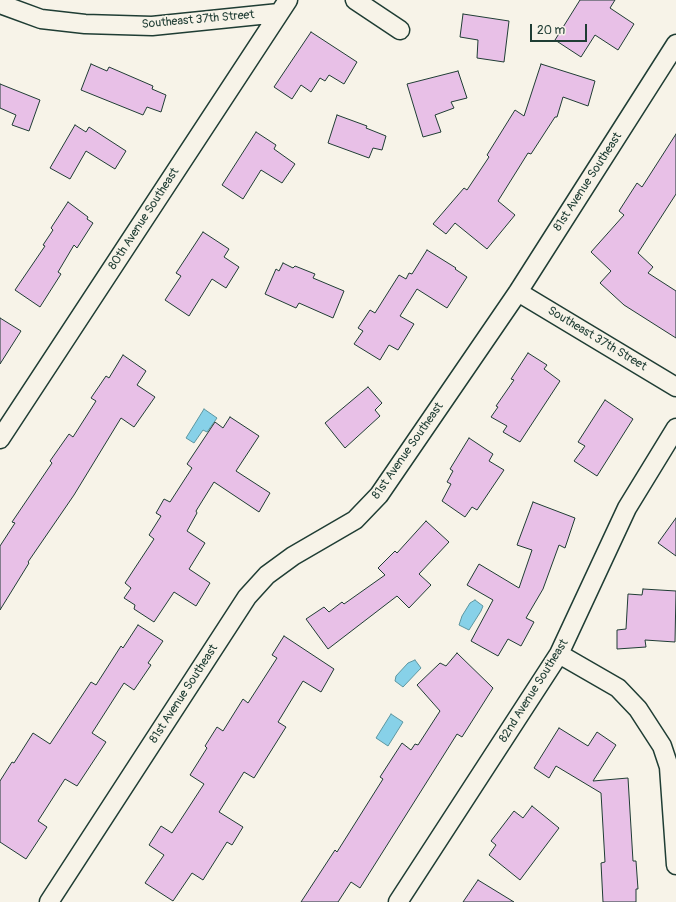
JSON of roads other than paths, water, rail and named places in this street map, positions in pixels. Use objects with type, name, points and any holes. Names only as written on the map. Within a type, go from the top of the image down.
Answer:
[{"type":"street","points":[[355,0],[400,30]]},
{"type":"street","name":"Southeast 37th Street","points":[[0,4],[41,19],[85,24],[144,26],[284,6]]},
{"type":"street","name":"80th Avenue Southeast","points":[[0,439],[284,6]]},
{"type":"street","name":"81st Avenue Southeast","points":[[49,902],[247,597],[267,575],[293,556],[354,520],[379,495],[518,292],[676,44]]},
{"type":"street","name":"Southeast 37th Street","points":[[518,292],[676,387]]},
{"type":"street","name":"82nd Avenue Southeast","points":[[398,902],[559,654],[627,508],[676,428]]},
{"type":"street","points":[[559,654],[618,688],[638,709],[662,746],[669,768],[676,865]]},
{"type":"water","points":[[204,409],[217,418],[207,432],[203,430],[194,443],[186,438]]},
{"type":"water","points":[[475,600],[483,606],[469,630],[459,625],[462,616],[470,603]]},
{"type":"water","points":[[415,660],[421,668],[403,687],[395,681],[396,676],[408,663]]},
{"type":"water","points":[[391,714],[403,722],[388,746],[376,738]]}]
